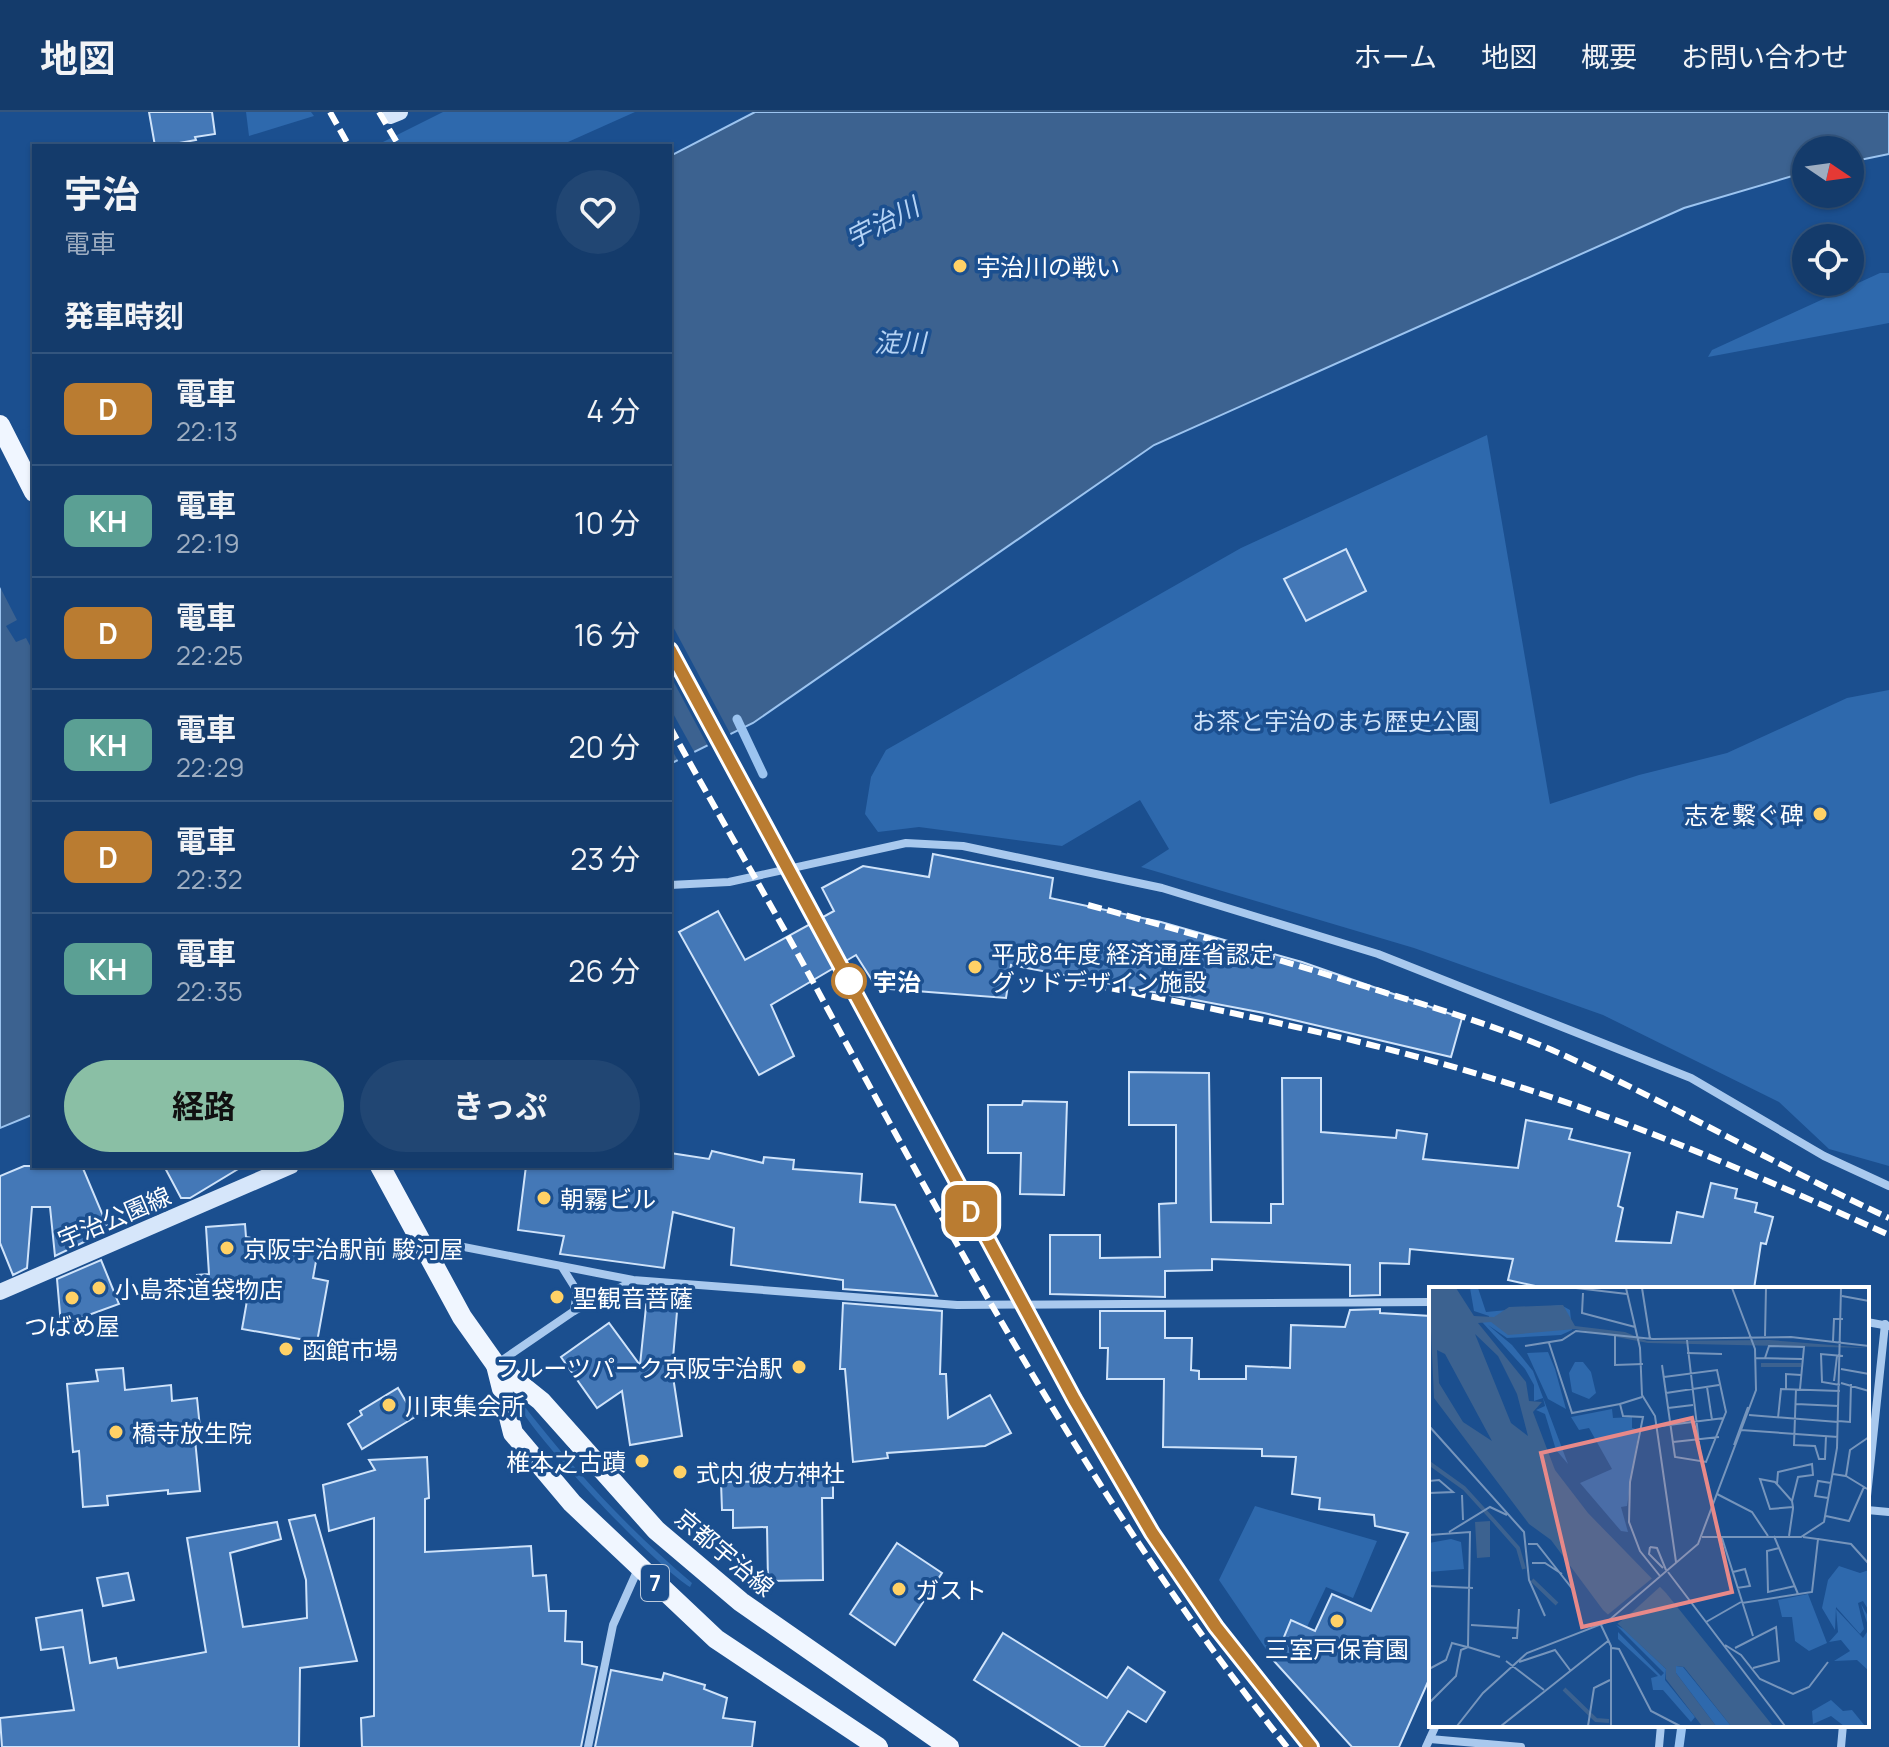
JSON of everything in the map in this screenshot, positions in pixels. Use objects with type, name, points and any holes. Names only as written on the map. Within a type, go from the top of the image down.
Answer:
[{"type":"main road","points":[[0,425],[32,488]]},
{"type":"main road","name":"宇治公園線","points":[[0,1292],[286,1168]]},
{"type":"main road","name":"京都宇治線","points":[[381,1168],[462,1317],[496,1365],[541,1401],[656,1530],[741,1602],[949,1747]]},
{"type":"main road","name":"京都宇治線","points":[[496,1365],[513,1433],[572,1503],[716,1639],[878,1747]]},
{"type":"street","points":[[672,885],[729,882],[906,843],[963,846],[1162,888],[1378,954],[1691,1078],[1824,1156],[1889,1186]]},
{"type":"street","points":[[418,1238],[633,1280],[967,1306],[1429,1302]]},
{"type":"street","points":[[561,1267],[577,1291],[574,1311]]},
{"type":"street","points":[[496,1365],[574,1311],[633,1280]]},
{"type":"street","points":[[1869,1479],[1887,1325]]},
{"type":"street","points":[[1869,1510],[1889,1512]]},
{"type":"street","points":[[588,1747],[613,1625],[638,1568]]},
{"type":"street","points":[[1659,1747],[1661,1727]]},
{"type":"street","points":[[1841,1747],[1843,1727]]},
{"type":"street","points":[[1428,1743],[1521,1747]]},
{"type":"green space","points":[[246,112],[311,112],[314,116],[249,136]]},
{"type":"green space","points":[[443,112],[635,112],[563,144],[379,144]]},
{"type":"green space","points":[[1880,273],[1889,273],[1889,323],[1708,357],[1712,350],[1830,296],[1864,296],[1864,280]]},
{"type":"green space","name":"お茶と宇治のまち歴史公園","points":[[1487,435],[1550,804],[1639,775],[1727,753],[1847,698],[1889,690],[1889,1166],[1829,1149],[1779,1102],[1603,1015],[1414,948],[1141,867],[1169,849],[1140,800],[1062,846],[919,827],[878,832],[865,814],[871,777],[886,750],[1241,548]]},
{"type":"green space","points":[[517,1402],[521,1402],[560,1451],[623,1519],[692,1583],[690,1587],[652,1555],[597,1500],[545,1442]]},
{"type":"green space","points":[[1255,1506],[1377,1541],[1353,1598],[1326,1587],[1307,1627],[1291,1621],[1274,1661],[1219,1580]]},
{"type":"water","name":"淀川","points":[[755,112],[1889,112],[1889,154],[1864,159],[1864,136],[1792,136],[1792,176],[1684,208],[1154,445],[753,723],[672,763],[672,155]]},
{"type":"water","points":[[32,428],[32,1115],[0,1128],[0,448]]},
{"type":"pier","points":[[32,424],[32,649],[26,638],[16,642],[6,626],[17,620],[0,587],[0,444]]},
{"type":"pier","points":[[672,625],[732,737],[709,748],[672,679]]},
{"type":"pier","points":[[672,712],[696,755],[680,764],[672,750]]},
{"type":"building","points":[[149,112],[212,112],[215,134],[195,137],[196,140],[179,144],[155,144]]},
{"type":"building","points":[[1346,549],[1366,591],[1306,621],[1284,579]]},
{"type":"building","points":[[933,854],[1053,878],[1050,898],[1161,922],[1302,962],[1462,1018],[1451,1057],[1264,1013],[1011,965],[1006,998],[877,988],[856,955],[771,1005],[794,1056],[759,1075],[679,932],[718,911],[745,960],[834,911],[822,888],[863,866],[929,877]]},
{"type":"building","points":[[1129,1072],[1209,1073],[1211,1222],[1271,1223],[1271,1204],[1283,1204],[1282,1078],[1321,1078],[1321,1132],[1396,1138],[1397,1130],[1427,1134],[1423,1159],[1518,1168],[1526,1120],[1572,1129],[1569,1139],[1630,1153],[1618,1206],[1623,1208],[1616,1241],[1671,1243],[1677,1212],[1703,1217],[1711,1183],[1737,1189],[1735,1198],[1757,1203],[1755,1212],[1773,1217],[1766,1244],[1761,1243],[1754,1287],[1540,1287],[1508,1280],[1513,1259],[1410,1249],[1409,1264],[1380,1263],[1380,1295],[1350,1296],[1350,1265],[1212,1259],[1212,1270],[1165,1271],[1165,1297],[1050,1294],[1050,1235],[1100,1235],[1100,1258],[1160,1257],[1159,1204],[1176,1203],[1176,1125],[1129,1125]]},
{"type":"building","points":[[1023,1101],[1067,1102],[1064,1195],[1020,1194],[1021,1153],[988,1153],[988,1105],[1022,1105]]},
{"type":"building","points":[[712,1151],[763,1163],[764,1157],[794,1160],[793,1169],[862,1174],[860,1202],[895,1205],[937,1296],[843,1289],[843,1280],[731,1265],[734,1228],[673,1212],[664,1268],[560,1254],[564,1236],[518,1230],[526,1168],[672,1168],[672,1153],[709,1159]]},
{"type":"building","points":[[24,1166],[83,1168],[109,1230],[55,1256],[50,1207],[32,1207],[27,1268],[13,1275],[0,1243],[0,1176]]},
{"type":"building","points":[[165,1168],[240,1168],[190,1198],[181,1198]]},
{"type":"building","points":[[245,1224],[246,1237],[318,1250],[313,1278],[328,1281],[317,1342],[242,1329],[248,1295],[200,1300],[197,1275],[209,1274],[206,1227]]},
{"type":"building","points":[[101,1260],[119,1304],[61,1325],[57,1279]]},
{"type":"building","points":[[647,1297],[678,1300],[672,1370],[682,1436],[630,1445],[622,1391],[597,1408],[561,1357],[609,1323],[640,1365]]},
{"type":"building","points":[[843,1303],[942,1311],[940,1374],[946,1374],[948,1418],[990,1395],[1011,1433],[985,1446],[887,1453],[888,1458],[853,1462],[845,1369],[840,1369]]},
{"type":"building","points":[[1380,1309],[1380,1313],[1429,1316],[1429,1680],[1399,1747],[1352,1747],[1274,1661],[1291,1620],[1315,1631],[1332,1594],[1371,1611],[1408,1533],[1375,1526],[1374,1515],[1319,1509],[1320,1498],[1292,1494],[1296,1457],[1262,1456],[1262,1449],[1163,1447],[1164,1379],[1107,1379],[1108,1348],[1100,1348],[1100,1311],[1165,1311],[1165,1338],[1192,1338],[1191,1370],[1199,1371],[1199,1379],[1246,1379],[1246,1366],[1290,1368],[1291,1325],[1345,1327],[1350,1310]]},
{"type":"building","points":[[123,1368],[125,1390],[171,1385],[172,1401],[197,1398],[201,1438],[195,1439],[200,1491],[168,1494],[168,1490],[107,1496],[108,1505],[83,1507],[79,1451],[73,1452],[67,1384],[98,1381],[96,1370]]},
{"type":"building","name":"川東集会所","points":[[398,1388],[415,1417],[362,1449],[348,1424],[362,1415],[360,1411]]},
{"type":"building","points":[[427,1457],[429,1498],[425,1499],[425,1552],[531,1546],[533,1576],[546,1575],[549,1611],[566,1611],[565,1641],[582,1642],[582,1664],[597,1667],[581,1747],[362,1747],[361,1718],[374,1716],[374,1518],[329,1531],[323,1485],[375,1470],[369,1460]]},
{"type":"building","points":[[808,1466],[833,1466],[833,1498],[822,1498],[823,1580],[768,1581],[767,1527],[733,1528],[733,1510],[722,1510],[721,1482],[808,1481]]},
{"type":"building","points":[[315,1515],[357,1661],[300,1668],[299,1747],[2,1747],[0,1718],[74,1710],[63,1647],[41,1650],[36,1618],[82,1610],[90,1663],[116,1658],[118,1668],[206,1652],[187,1538],[277,1522],[281,1539],[230,1553],[243,1627],[307,1618],[306,1580],[289,1520]]},
{"type":"building","points":[[897,1543],[942,1573],[895,1645],[850,1614]]},
{"type":"building","points":[[128,1573],[134,1600],[103,1606],[97,1578]]},
{"type":"building","points":[[1003,1633],[1107,1698],[1128,1667],[1165,1692],[1146,1722],[1128,1711],[1104,1747],[1081,1747],[974,1680]]},
{"type":"building","points":[[611,1670],[662,1680],[664,1673],[705,1685],[704,1689],[727,1698],[723,1718],[755,1722],[752,1747],[595,1747]]},
{"type":"waterway","points":[[737,719],[763,774]]},
{"type":"waterway","points":[[1679,1747],[1682,1727]]},
{"type":"railway","points":[[330,112],[348,144]]},
{"type":"railway","points":[[379,112],[398,144]]},
{"type":"railway","points":[[672,654],[1011,1287],[1152,1533],[1216,1627],[1311,1747]]},
{"type":"railway","points":[[672,731],[931,1198],[1040,1387],[1157,1571],[1287,1747]]},
{"type":"railway","points":[[1088,905],[1406,999],[1528,1040],[1637,1090],[1889,1218]]},
{"type":"railway","points":[[1073,981],[1352,1040],[1517,1086],[1705,1155],[1889,1235]]},
{"type":"train","name":"D","points":[[672,654],[1011,1287],[1152,1533],[1216,1627],[1311,1747]]},
{"type":"place","name":"宇治川の戦い","points":[[960,266]]},
{"type":"place","name":"志を繋ぐ碑","points":[[1820,814]]},
{"type":"place","name":"平成8年度 経済通産省認定 グッドデザイン施設","points":[[975,967]]},
{"type":"place","name":"宇治","points":[[849,981]]},
{"type":"place","name":"朝霧ビル","points":[[544,1198]]},
{"type":"place","name":"京阪宇治駅前 駿河屋","points":[[227,1248]]},
{"type":"place","name":"小島茶道袋物店","points":[[99,1288]]},
{"type":"place","name":"聖観音菩薩","points":[[557,1297]]},
{"type":"place","name":"つばめ屋","points":[[72,1298]]},
{"type":"place","name":"函館市場","points":[[286,1349]]},
{"type":"place","name":"フルーツパーク京阪宇治駅","points":[[799,1367]]},
{"type":"place","name":"川東集会所","points":[[389,1405]]},
{"type":"place","name":"橋寺放生院","points":[[116,1432]]},
{"type":"place","name":"椎本之古蹟","points":[[642,1461]]},
{"type":"place","name":"式内 彼方神社","points":[[680,1472]]},
{"type":"place","name":"ガスト","points":[[899,1589]]},
{"type":"place","name":"三室戸保育園","points":[[1337,1621]]},
{"type":"water label","name":"宇治川","points":[[882,222]]}]
